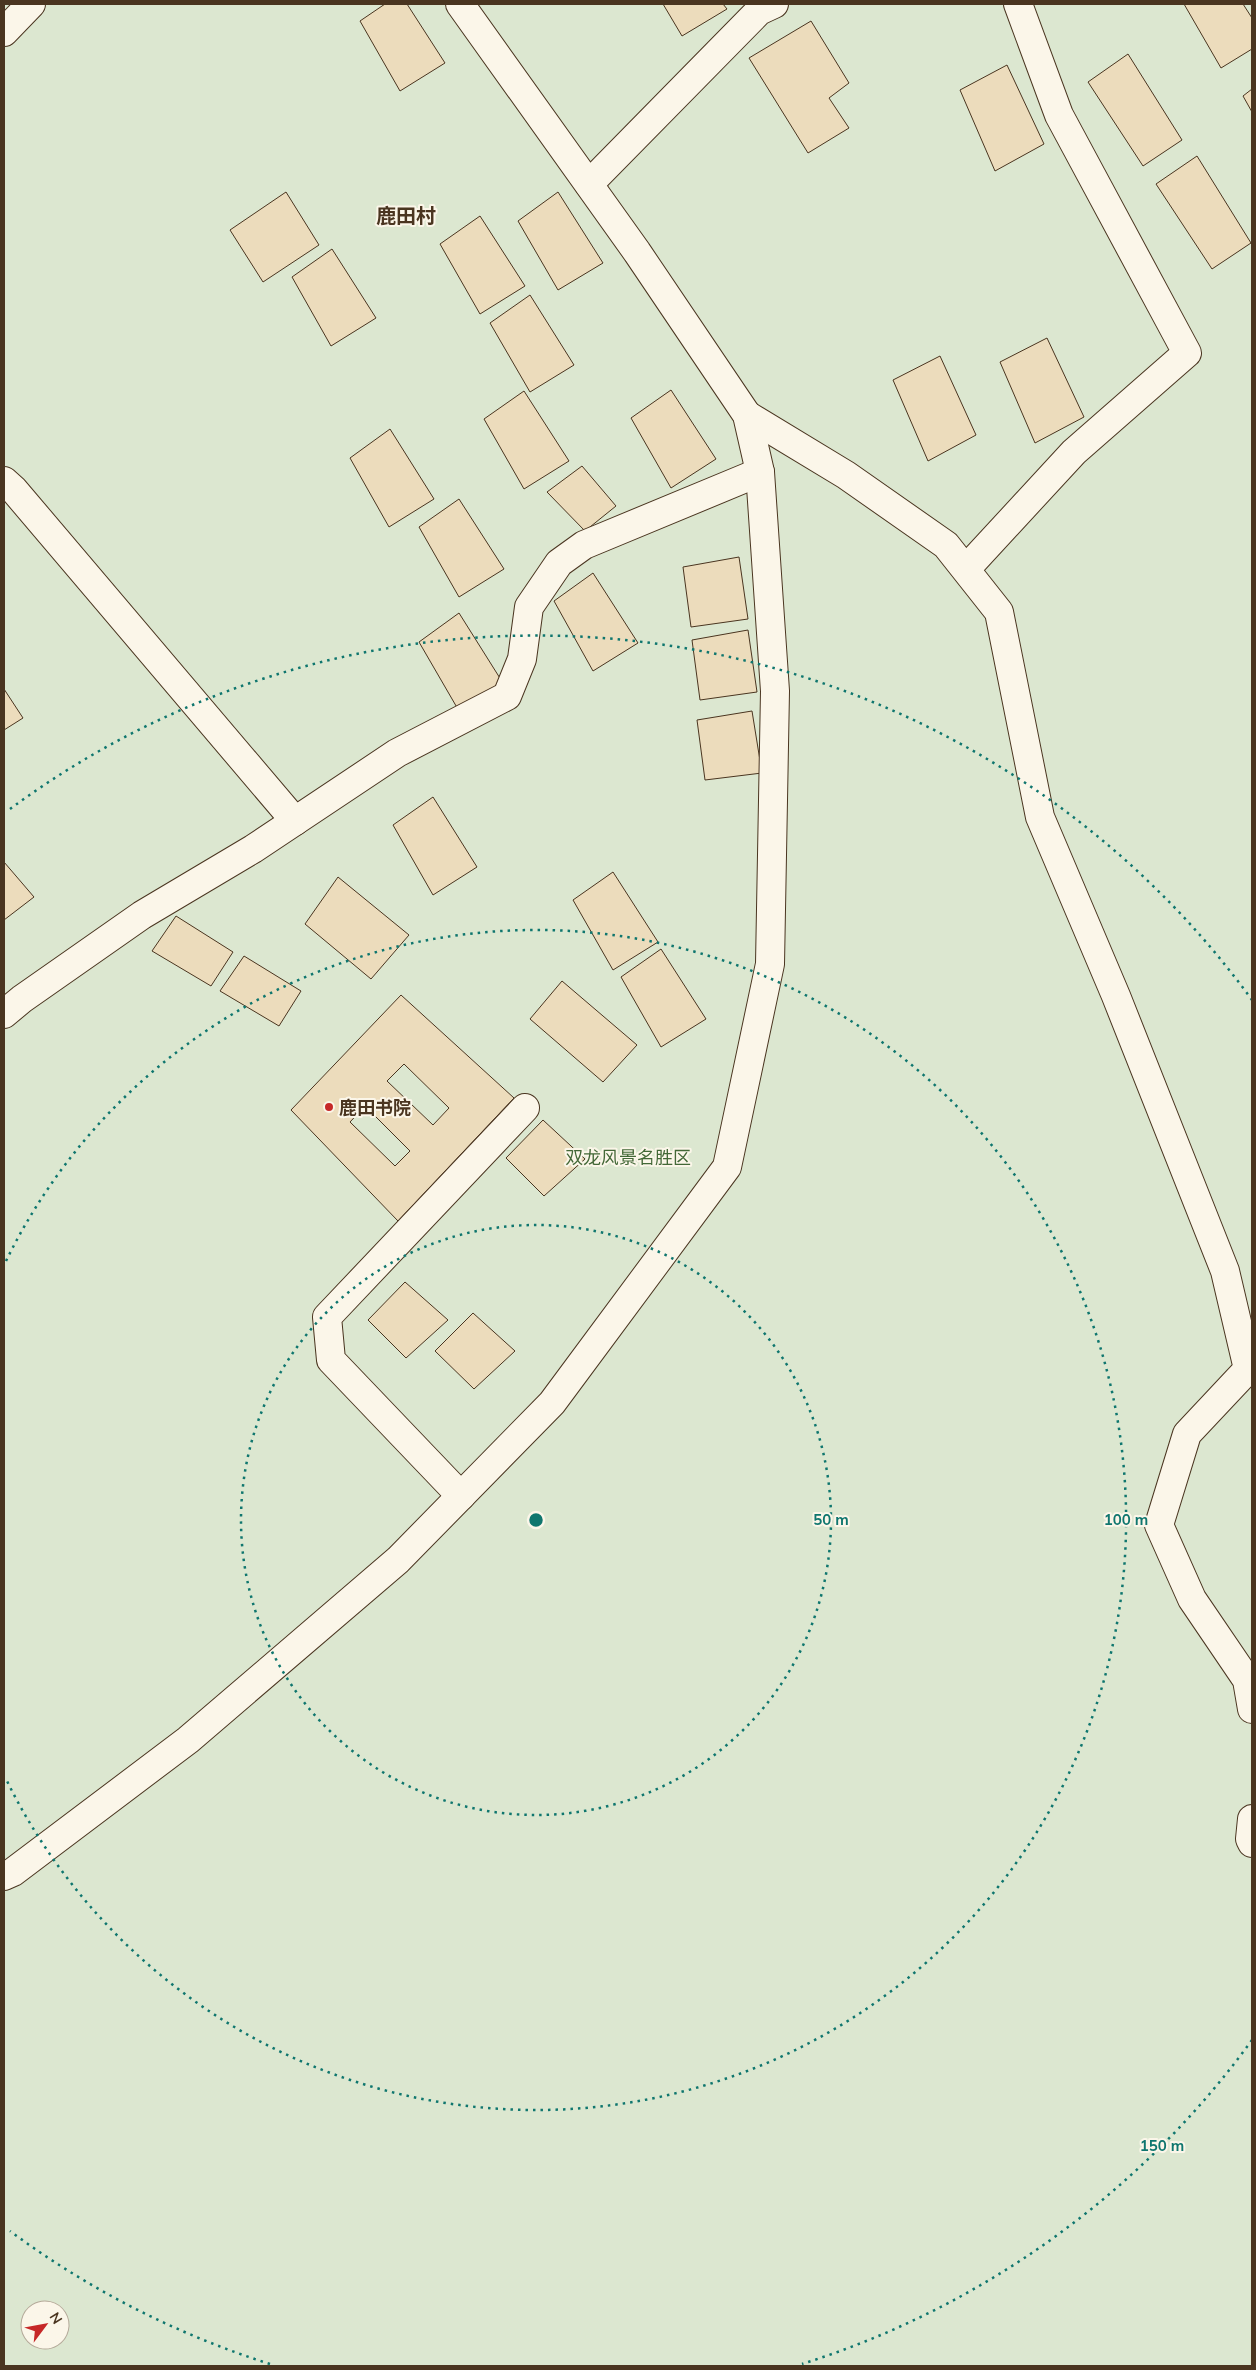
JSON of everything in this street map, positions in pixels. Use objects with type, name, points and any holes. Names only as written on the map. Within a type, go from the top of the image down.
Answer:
[{"type":"street","points":[[4,32],[31,4]]},
{"type":"street","points":[[4,1876],[13,1872],[188,1740],[398,1560],[552,1403],[727,1167],[770,964],[775,691],[760,472],[747,415],[589,184],[460,4]]},
{"type":"street","points":[[589,184],[759,11],[774,4]]},
{"type":"street","points":[[966,569],[1074,452],[1187,353],[1059,115],[1018,4]]},
{"type":"street","points":[[747,415],[846,476],[946,545],[999,612],[1040,817],[1116,996],[1225,1271],[1248,1368],[1187,1434],[1159,1525],[1192,1600],[1247,1680],[1252,1709]]},
{"type":"street","points":[[4,1014],[22,998],[142,915],[295,821],[397,753],[507,696],[522,659],[529,606],[559,563],[584,545],[760,472]]},
{"type":"street","points":[[4,481],[14,490],[295,821]]},
{"type":"street","points":[[462,1496],[331,1360],[327,1317],[525,1108]]},
{"type":"street","points":[[1252,1819],[1250,1839],[1252,1843]]},
{"type":"green space","name":"双龙风景名胜区","points":[[4,4],[1252,4],[1252,2366],[4,2366]]},
{"type":"building","points":[[385,4],[407,4],[445,63],[400,91],[360,21]]},
{"type":"building","points":[[663,4],[723,4],[727,9],[682,36]]},
{"type":"building","points":[[1184,4],[1243,4],[1252,18],[1252,49],[1221,68]]},
{"type":"building","points":[[811,21],[849,83],[829,98],[849,128],[808,153],[749,58]]},
{"type":"building","points":[[1128,54],[1182,140],[1143,166],[1088,82]]},
{"type":"building","points":[[1007,65],[1044,144],[995,171],[960,90]]},
{"type":"building","points":[[1252,89],[1252,112],[1243,96]]},
{"type":"building","points":[[1197,156],[1251,243],[1212,269],[1156,184]]},
{"type":"building","points":[[286,192],[319,245],[263,282],[230,230]]},
{"type":"building","points":[[558,192],[603,263],[558,290],[518,221]]},
{"type":"building","points":[[480,216],[525,286],[480,314],[440,244]]},
{"type":"building","points":[[332,249],[376,318],[331,346],[292,277]]},
{"type":"building","points":[[530,295],[574,365],[530,392],[490,323]]},
{"type":"building","points":[[1047,338],[1084,417],[1035,443],[1000,362]]},
{"type":"building","points":[[940,356],[976,435],[928,461],[893,380]]},
{"type":"building","points":[[671,390],[716,459],[671,488],[631,418]]},
{"type":"building","points":[[524,391],[569,461],[524,489],[484,419]]},
{"type":"building","points":[[390,429],[434,499],[389,527],[350,458]]},
{"type":"building","points":[[582,466],[616,506],[585,531],[547,492]]},
{"type":"building","points":[[459,499],[504,569],[459,597],[419,527]]},
{"type":"building","points":[[739,557],[748,619],[691,627],[683,567]]},
{"type":"building","points":[[593,573],[638,643],[593,671],[554,601]]},
{"type":"building","points":[[459,613],[503,683],[459,711],[419,642]]},
{"type":"building","points":[[748,630],[757,692],[700,700],[692,640]]},
{"type":"building","points":[[4,689],[23,718],[4,730]]},
{"type":"building","points":[[752,711],[762,773],[705,780],[697,720]]},
{"type":"building","points":[[433,797],[477,867],[433,895],[393,825]]},
{"type":"building","points":[[4,862],[34,897],[4,920]]},
{"type":"building","points":[[613,872],[658,942],[613,970],[573,900]]},
{"type":"building","points":[[338,877],[409,935],[371,979],[305,924]]},
{"type":"building","points":[[176,916],[233,952],[211,986],[152,951]]},
{"type":"building","points":[[661,949],[706,1019],[661,1047],[621,977]]},
{"type":"building","points":[[244,956],[301,991],[279,1026],[220,991]]},
{"type":"building","points":[[562,981],[637,1045],[603,1082],[530,1019]]},
{"type":"building","name":"鹿田书院","points":[[401,995],[514,1098],[398,1221],[291,1110]],"holes":[[[404,1064],[449,1108],[433,1125],[387,1081]],[[365,1106],[410,1151],[395,1166],[350,1122]]]},
{"type":"building","points":[[543,1120],[585,1159],[544,1196],[506,1158]]},
{"type":"building","points":[[405,1282],[448,1320],[406,1358],[368,1320]]},
{"type":"building","points":[[473,1313],[515,1351],[474,1389],[435,1351]]},
{"type":"place","name":"鹿田书院","points":[[329,1107]]},
{"type":"district","name":"鹿田村","points":[[406,215]]}]
